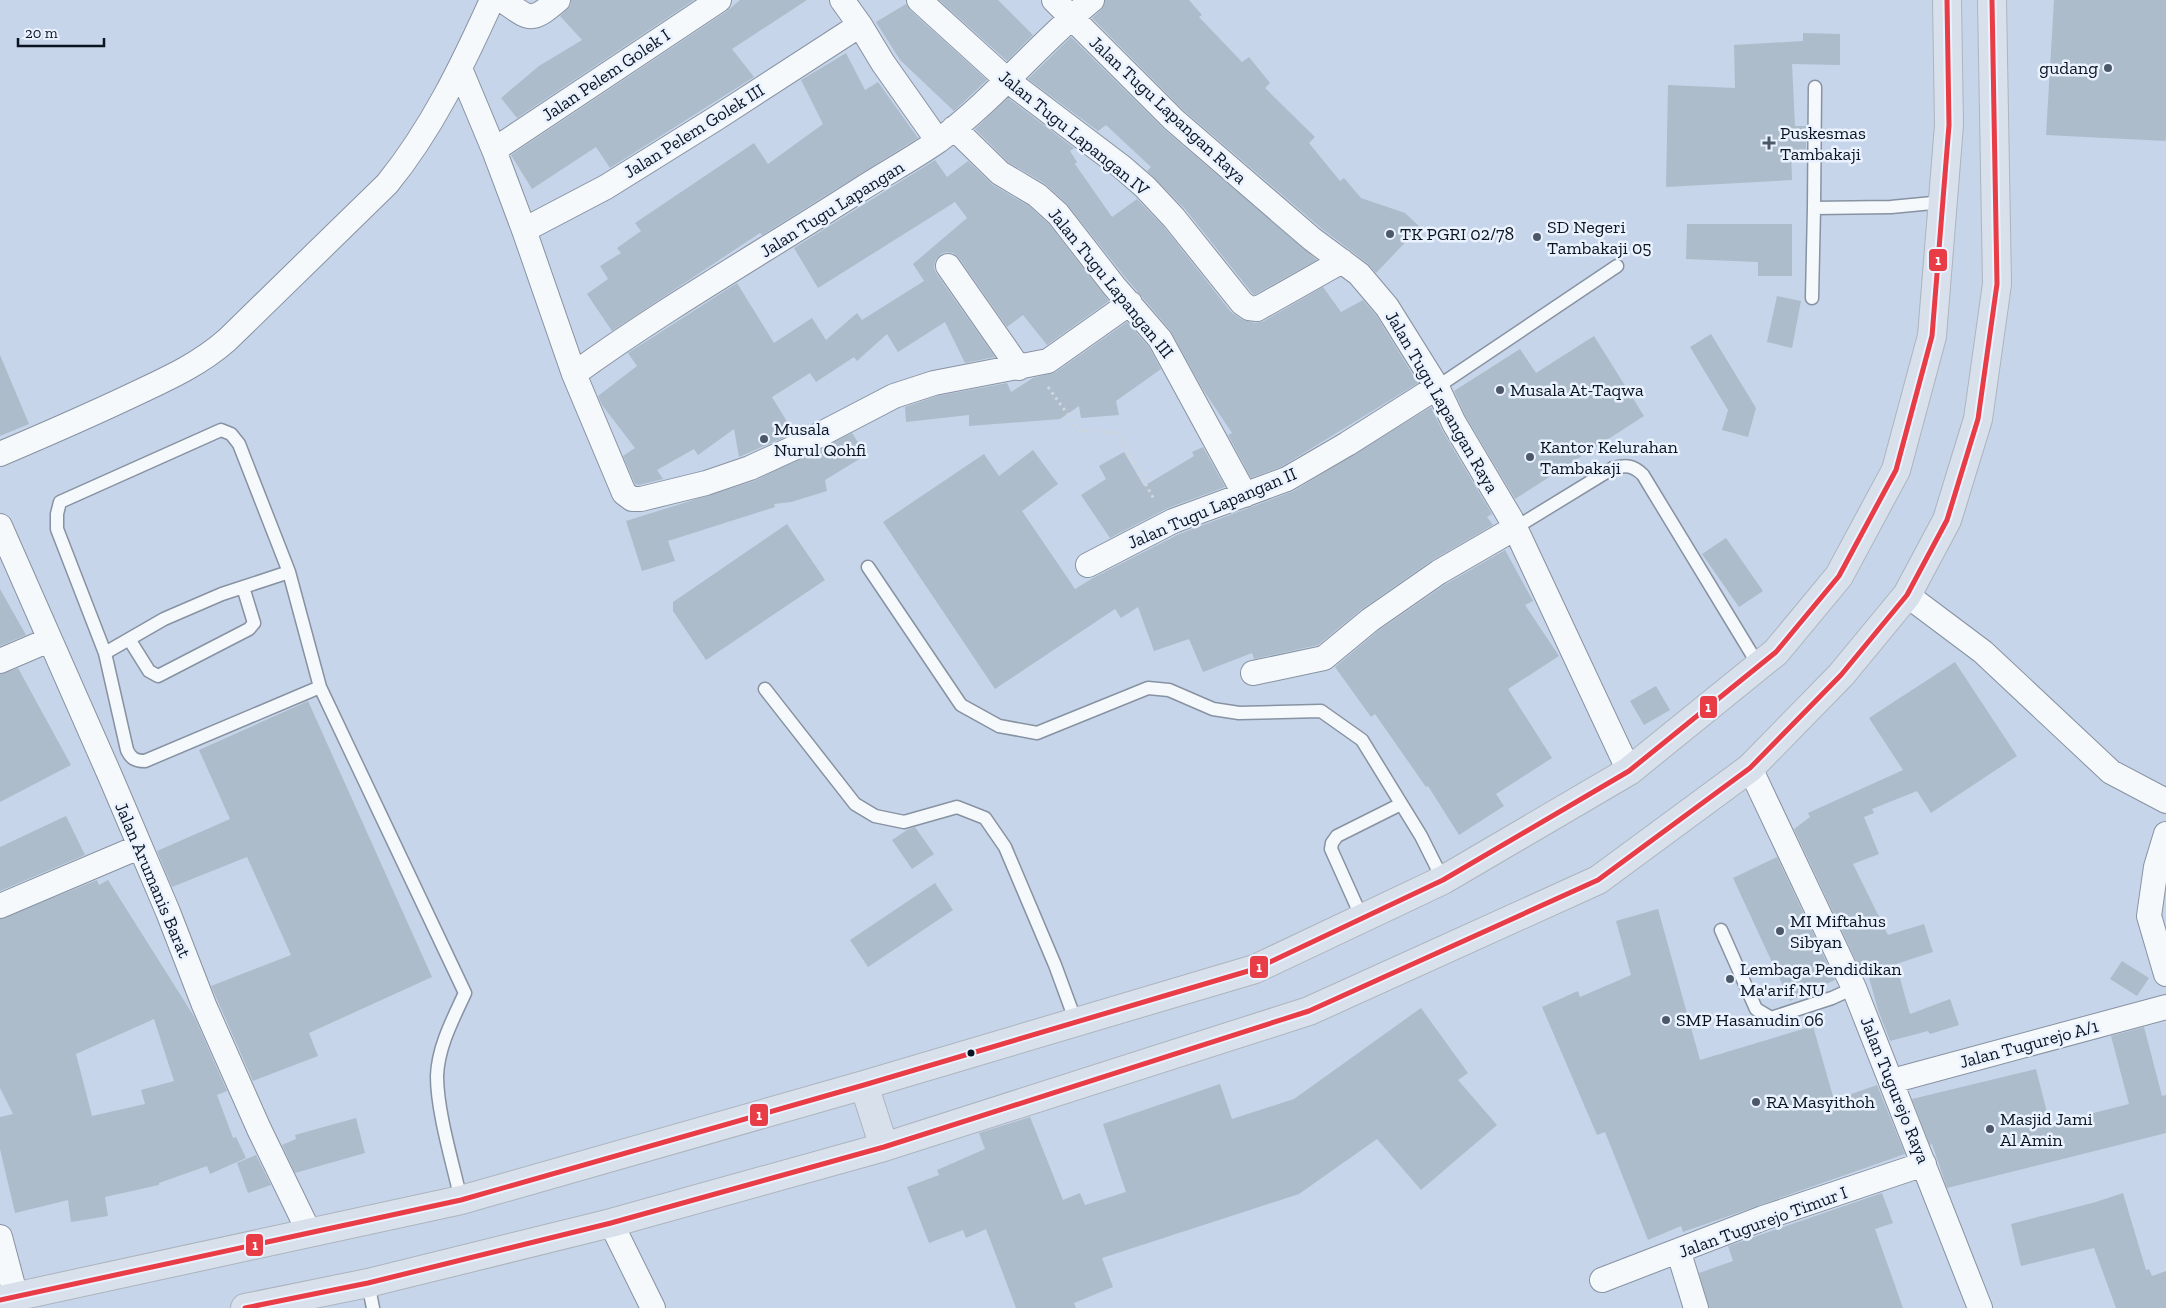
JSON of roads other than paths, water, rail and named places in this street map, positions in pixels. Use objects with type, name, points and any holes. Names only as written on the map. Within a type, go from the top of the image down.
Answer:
[{"type":"highway","points":[[8,1299],[461,1200],[1255,969],[1443,880],[1630,771],[1776,652],[1839,576],[1896,470],[1932,336],[1950,125],[1946,0]]},
{"type":"highway","points":[[245,1308],[371,1295],[611,1223],[884,1147],[1309,1010],[1598,880],[1750,768],[1841,675],[1907,595],[1947,520],[1978,419],[1997,284],[1992,0]]},
{"type":"highway","points":[[864,1084],[884,1147]]},
{"type":"street","points":[[0,454],[85,418],[192,366],[213,353],[388,184],[402,167],[461,71],[492,0]]},
{"type":"street","points":[[502,0],[529,17],[537,16],[558,0]]},
{"type":"street","name":"Jalan Pelem Golek I","points":[[494,150],[719,0]]},
{"type":"street","name":"Jalan Tugu Lapangan III","points":[[842,0],[860,24],[882,63],[946,135],[1000,173],[1045,201],[1058,214],[1160,339],[1245,495]]},
{"type":"street","name":"Jalan Tugu Lapangan IV","points":[[919,0],[1007,80],[1122,167],[1145,187],[1174,218],[1242,303],[1249,308],[1257,309],[1342,261]]},
{"type":"street","name":"Jalan Tugu Lapangan Raya","points":[[1054,0],[1174,120],[1312,239],[1359,274],[1387,307],[1437,387],[1454,423],[1515,528],[1630,771]]},
{"type":"street","name":"Jalan Tugu Lapangan","points":[[574,374],[678,304],[766,251],[946,135],[1007,80],[1070,18],[1092,0]]},
{"type":"street","name":"Jalan Pelem Golek III","points":[[524,230],[606,186],[654,157],[860,24]]},
{"type":"street","points":[[461,71],[494,150],[524,230],[574,374],[624,493],[632,499],[641,499],[706,483],[750,468],[800,445],[894,396],[934,382],[1025,367],[1048,361],[1130,303]]},
{"type":"street","points":[[948,266],[1025,367]]},
{"type":"street","name":"Jalan Tugu Lapangan II","points":[[1088,565],[1167,523],[1287,478],[1347,444],[1437,387]]},
{"type":"street","name":"Jalan Arumanis Barat","points":[[0,526],[168,912],[204,1005],[309,1232]]},
{"type":"street","points":[[1253,673],[1324,658],[1370,620],[1439,572],[1515,528]]},
{"type":"street","points":[[1907,595],[1983,652],[2111,772],[2166,801]]},
{"type":"street","points":[[0,661],[49,640]]},
{"type":"street","name":"Jalan Tugurejo Raya","points":[[1750,768],[1854,988],[1980,1308]]},
{"type":"street","points":[[2166,834],[2156,867],[2149,916],[2166,974]]},
{"type":"street","points":[[0,906],[139,847]]},
{"type":"street","name":"Jalan Tugurejo A/1","points":[[1892,1081],[2166,1008]]},
{"type":"street","name":"Jalan Tugurejo Timur I","points":[[1602,1280],[1679,1252],[1763,1218],[1924,1164]]},
{"type":"street","points":[[611,1223],[654,1308]]},
{"type":"street","points":[[0,1237],[8,1299]]},
{"type":"street","points":[[1679,1252],[1696,1308]]},
{"type":"lane","points":[[1812,298],[1815,87]]},
{"type":"lane","points":[[1814,208],[1891,207],[1943,202]]},
{"type":"lane","points":[[1437,387],[1616,266]]},
{"type":"lane","points":[[320,687],[145,761],[137,761],[130,757],[105,653],[57,529],[57,514],[60,502],[221,430],[231,434],[239,444],[289,572],[320,687],[465,993],[443,1045],[437,1076],[440,1105],[461,1200]]},
{"type":"lane","points":[[1515,528],[1613,468],[1626,465],[1636,468],[1694,557],[1759,666]]},
{"type":"lane","points":[[868,567],[961,705],[998,726],[1037,734],[1148,688],[1169,690],[1213,709],[1239,713],[1321,711],[1362,740],[1421,836],[1443,880]]},
{"type":"lane","points":[[105,653],[164,618],[243,587],[289,572]]},
{"type":"lane","points":[[129,639],[148,671],[158,676],[250,629],[254,623],[253,615],[243,587]]},
{"type":"lane","points":[[765,689],[854,804],[875,816],[904,822],[957,806],[984,818],[1005,847],[1055,965],[1076,1022]]},
{"type":"lane","points":[[1362,918],[1331,849],[1332,843],[1337,836],[1400,804]]},
{"type":"lane","points":[[1721,930],[1756,1009],[1771,1018],[1832,998],[1854,988]]},
{"type":"place","name":"gudang","points":[[2108,68]]},
{"type":"place","name":"Puskesmas Tambakaji","points":[[1769,143]]},
{"type":"place","name":"TK PGRI 02/78","points":[[1390,234]]},
{"type":"place","name":"SD Negeri Tambakaji 05","points":[[1537,237]]},
{"type":"place","name":"Musala At-Taqwa","points":[[1500,390]]},
{"type":"place","name":"Musala Nurul Qohfi","points":[[764,439]]},
{"type":"place","name":"Kantor Kelurahan Tambakaji","points":[[1530,457]]},
{"type":"place","name":"MI Miftahus Sibyan","points":[[1780,931]]},
{"type":"place","name":"Lembaga Pendidikan Ma'arif NU","points":[[1730,979]]},
{"type":"place","name":"SMP Hasanudin 06","points":[[1666,1020]]},
{"type":"place","name":"RA Masyithoh","points":[[1756,1102]]},
{"type":"place","name":"Masjid Jami Al Amin","points":[[1990,1129]]}]
